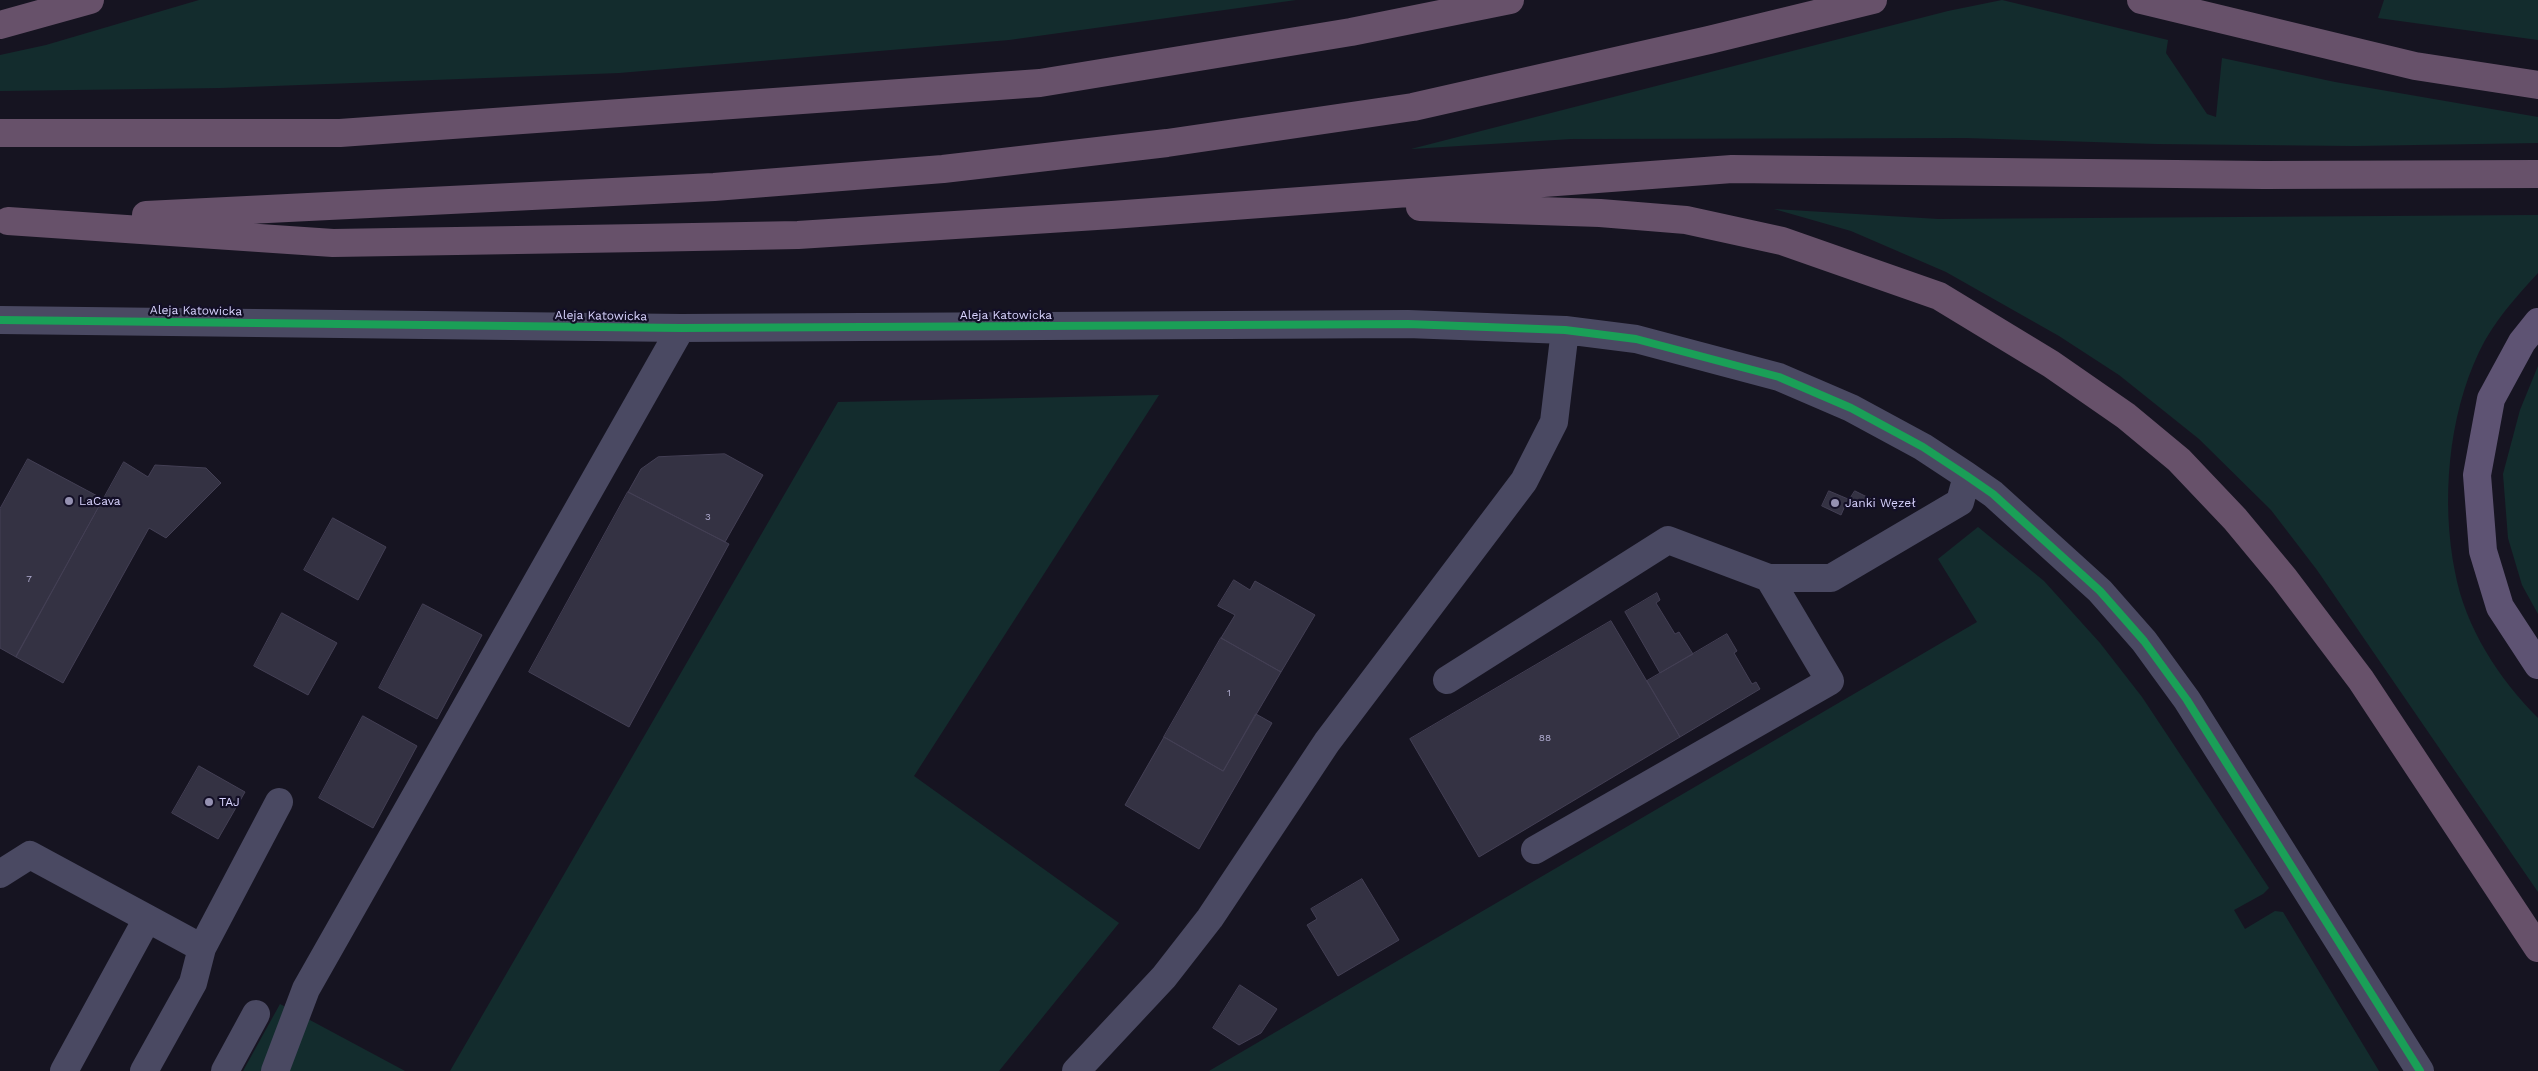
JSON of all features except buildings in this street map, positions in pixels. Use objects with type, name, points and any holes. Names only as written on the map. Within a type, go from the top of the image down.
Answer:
[{"type":"highway","points":[[0,25],[90,0]]},
{"type":"highway","points":[[0,133],[340,133],[1040,83],[1351,32],[1510,0]]},
{"type":"highway","points":[[4,221],[714,187],[943,170],[1167,143],[1413,107],[1709,40],[1873,0]]},
{"type":"highway","points":[[2141,0],[2416,66],[2538,85]]},
{"type":"highway","points":[[4,221],[333,242],[641,238],[798,235],[1732,169],[2244,175],[2538,174]]},
{"type":"highway","points":[[1254,204],[1457,207],[1600,213],[1686,220],[1782,241],[1939,296],[2052,364],[2126,416],[2178,460],[2235,519],[2284,578],[2361,680],[2538,948]]},
{"type":"main road","points":[[2538,322],[2522,342],[2492,400],[2477,475],[2483,551],[2500,607],[2538,665]]},
{"type":"street","name":"Aleja Katowicka","points":[[0,320],[681,328],[1408,324],[1565,330],[1636,339],[1779,376],[1851,408],[1923,447],[1967,476],[1999,499],[2094,584],[2144,641],[2187,700],[2420,1071]]},
{"type":"street","points":[[275,1071],[306,989],[681,328]]},
{"type":"street","points":[[1076,1071],[1164,977],[1210,918],[1327,742],[1524,481],[1554,422],[1565,330]]},
{"type":"street","points":[[1447,680],[1668,540],[1769,578],[1831,578],[1960,502],[1967,476]]},
{"type":"street","points":[[1535,850],[1830,682],[1769,578]]},
{"type":"street","points":[[144,1071],[193,983],[202,948],[279,802]]},
{"type":"street","points":[[0,874],[30,855],[202,948]]},
{"type":"street","points":[[64,1071],[147,919]]},
{"type":"street","points":[[225,1071],[256,1014]]},
{"type":"green space","points":[[199,0],[1296,0],[1009,40],[619,73],[220,88],[0,91],[0,55],[46,45]]},
{"type":"green space","points":[[2002,0],[2168,40],[2166,53],[2207,114],[2216,117],[2222,58],[2335,82],[2538,117],[2538,143],[2355,146],[2157,144],[1966,138],[1571,139],[1411,149],[1948,11]]},
{"type":"green space","points":[[2384,0],[2538,0],[2538,40],[2378,18]]},
{"type":"green space","points":[[1774,209],[1938,219],[2538,215],[2538,273],[2491,330],[2468,377],[2460,404],[2450,460],[2448,517],[2455,572],[2467,613],[2475,632],[2497,669],[2538,718],[2538,892],[2317,570],[2271,510],[2199,439],[2119,375],[2059,336],[1946,272],[1851,231]]},
{"type":"green space","points":[[2538,366],[2538,614],[2522,585],[2508,538],[2503,474],[2520,410]]},
{"type":"green space","points":[[1159,395],[914,776],[1119,923],[999,1071],[450,1071],[838,402]]},
{"type":"green space","points":[[1978,527],[2044,581],[2100,643],[2142,697],[2269,888],[2263,894],[2234,910],[2245,929],[2275,911],[2283,912],[2379,1071],[1209,1071],[1977,622],[1938,559]]},
{"type":"green space","points":[[280,1004],[405,1071],[243,1071]]},
{"type":"cycle path","points":[[0,320],[681,328],[1408,324],[1565,330],[1636,339],[1779,377],[1851,408],[1923,447],[1967,476],[1993,494],[2100,591],[2144,641],[2187,700],[2420,1071]]},
{"type":"place","name":"LaCava","points":[[69,501]]},
{"type":"place","name":"Janki Węzeł","points":[[1835,503]]},
{"type":"place","name":"TAJ","points":[[209,802]]}]
